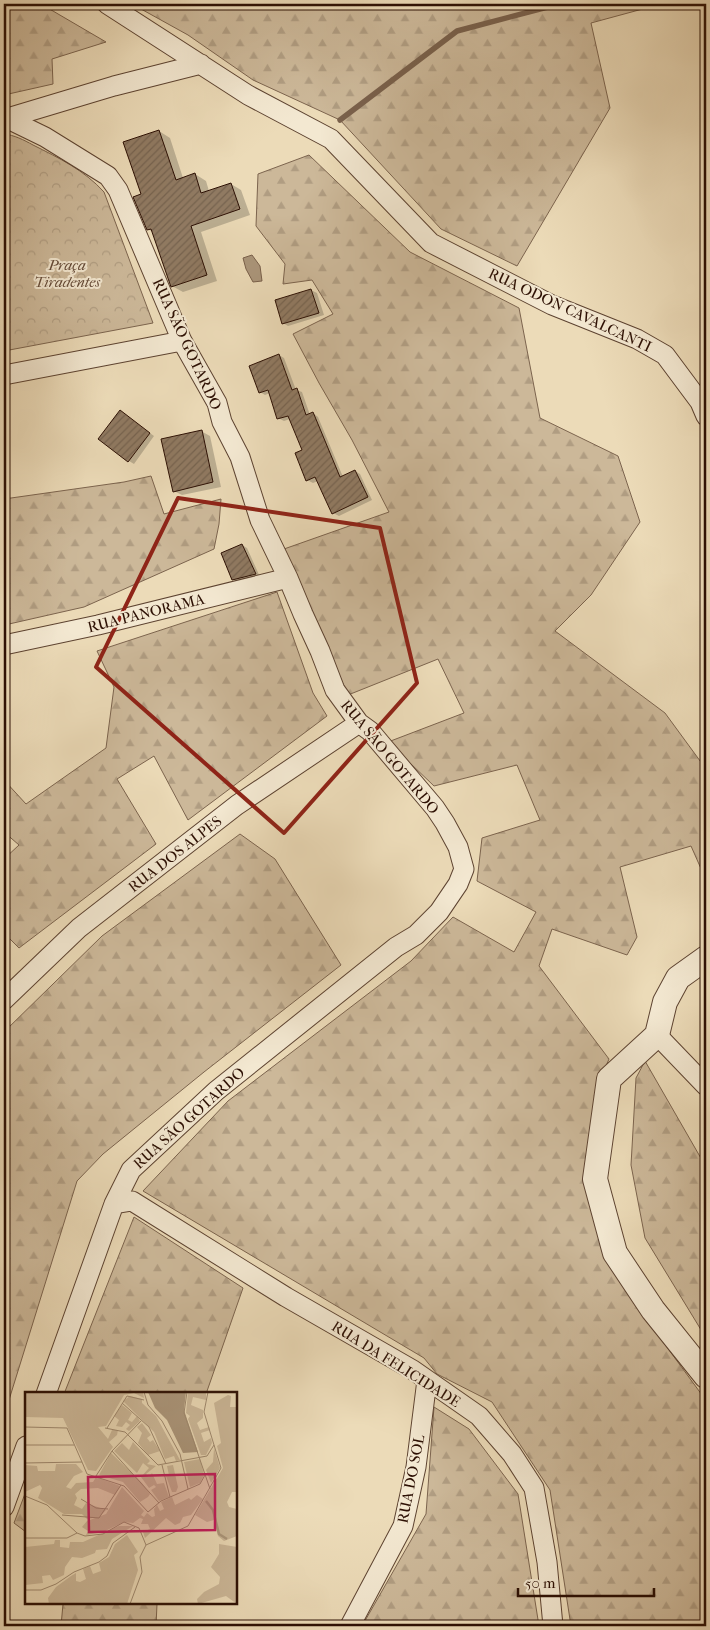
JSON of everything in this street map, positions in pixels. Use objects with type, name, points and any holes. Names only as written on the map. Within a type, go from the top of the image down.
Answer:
[{"type":"street","name":"RUA ODON CAVALCANTI","points":[[108,4],[248,95],[331,139],[431,243],[552,305],[637,339],[665,355],[700,402],[706,416]]},
{"type":"street","points":[[5,118],[114,86],[201,64]]},
{"type":"street","name":"RUA SÃO GOTARDO","points":[[5,118],[45,137],[108,176],[118,190],[182,341],[217,403],[222,422],[240,458],[260,520],[288,578],[335,690],[359,723],[370,731],[435,808],[458,847],[464,869],[458,884],[439,912],[416,935],[388,953],[216,1090],[131,1170],[114,1204],[47,1392]]},
{"type":"street","points":[[4,375],[182,341]]},
{"type":"street","name":"RUA PANORAMA","points":[[4,645],[98,625],[288,578]]},
{"type":"street","name":"RUA DOS ALPES","points":[[4,1000],[94,916],[237,805],[359,723]]},
{"type":"street","points":[[706,958],[678,978],[665,1002],[657,1035],[609,1079],[595,1179],[615,1252],[653,1310],[706,1376]]},
{"type":"street","points":[[657,1035],[706,1086]]},
{"type":"street","name":"RUA DA FELICIDADE","points":[[114,1204],[132,1201],[286,1297],[427,1380],[479,1416],[512,1454],[534,1488],[547,1562],[553,1626]]},
{"type":"street","name":"RUA DO SOL","points":[[350,1626],[403,1526],[416,1467],[427,1380]]},
{"type":"street","points":[[4,1507],[25,1449]]},
{"type":"highlighted area","points":[[178,498],[380,528],[417,683],[284,833],[96,667]]},
{"type":"green space","points":[[4,4],[41,4],[106,42],[52,59],[53,84],[4,95]]},
{"type":"green space","points":[[132,4],[661,4],[591,23],[610,108],[517,266],[441,229],[340,120],[253,80],[188,35]]},
{"type":"green space","name":"Praça Tiradentes","points":[[4,134],[23,140],[62,160],[88,177],[104,192],[153,323],[4,351]]},
{"type":"green space","points":[[309,155],[410,252],[519,308],[540,418],[618,456],[640,522],[591,595],[555,631],[665,713],[706,769],[706,880],[691,846],[620,867],[637,937],[627,955],[552,929],[539,966],[609,1059],[602,1075],[586,1179],[647,1320],[702,1395],[706,1407],[706,1626],[571,1626],[550,1490],[492,1402],[437,1374],[424,1358],[143,1191],[228,1101],[411,961],[453,917],[514,952],[536,912],[477,881],[482,838],[540,820],[517,765],[434,786],[388,742],[464,713],[438,659],[348,695],[284,549],[389,512],[352,440],[293,334],[333,314],[312,280],[283,284],[285,264],[256,226],[258,174]]},
{"type":"green space","points":[[151,476],[164,514],[221,499],[214,549],[84,607],[9,624],[4,600],[4,499],[124,482]]},
{"type":"green space","points":[[277,592],[313,693],[327,716],[188,820],[154,756],[117,779],[156,844],[19,948],[4,933],[4,859],[19,845],[4,832],[4,780],[26,804],[106,748],[114,687],[97,651]]},
{"type":"green space","points":[[240,834],[275,859],[341,965],[103,1154],[77,1181],[4,1416],[4,1032],[102,936]]},
{"type":"green space","points":[[645,1061],[706,1167],[706,1338],[645,1238],[631,1165],[636,1078]]},
{"type":"green space","points":[[134,1217],[243,1288],[207,1392],[65,1392]]},
{"type":"green space","points":[[434,1407],[469,1429],[518,1494],[539,1626],[362,1626],[426,1514]]},
{"type":"green space","points":[[25,1494],[25,1531],[14,1523]]},
{"type":"green space","points":[[63,1605],[157,1605],[156,1626],[61,1626]]},
{"type":"shaded area","points":[[252,255],[260,266],[262,281],[253,282],[246,269],[243,258]]},
{"type":"building","points":[[159,130],[176,180],[195,173],[201,193],[231,183],[240,209],[191,226],[207,275],[171,287],[151,229],[147,230],[133,197],[141,194],[123,142]]},
{"type":"building","points":[[311,289],[319,313],[282,324],[275,300]]},
{"type":"building","points":[[279,354],[292,390],[297,388],[306,415],[313,412],[340,477],[355,470],[368,497],[332,514],[315,477],[306,481],[295,453],[302,450],[288,416],[277,419],[268,390],[259,393],[249,366]]},
{"type":"building","points":[[120,410],[150,433],[128,462],[98,439]]},
{"type":"building","points":[[202,430],[213,482],[173,492],[161,439]]},
{"type":"building","points":[[242,544],[256,574],[232,580],[221,553]]},
{"type":"waterway","points":[[340,120],[457,31],[559,4]]}]
